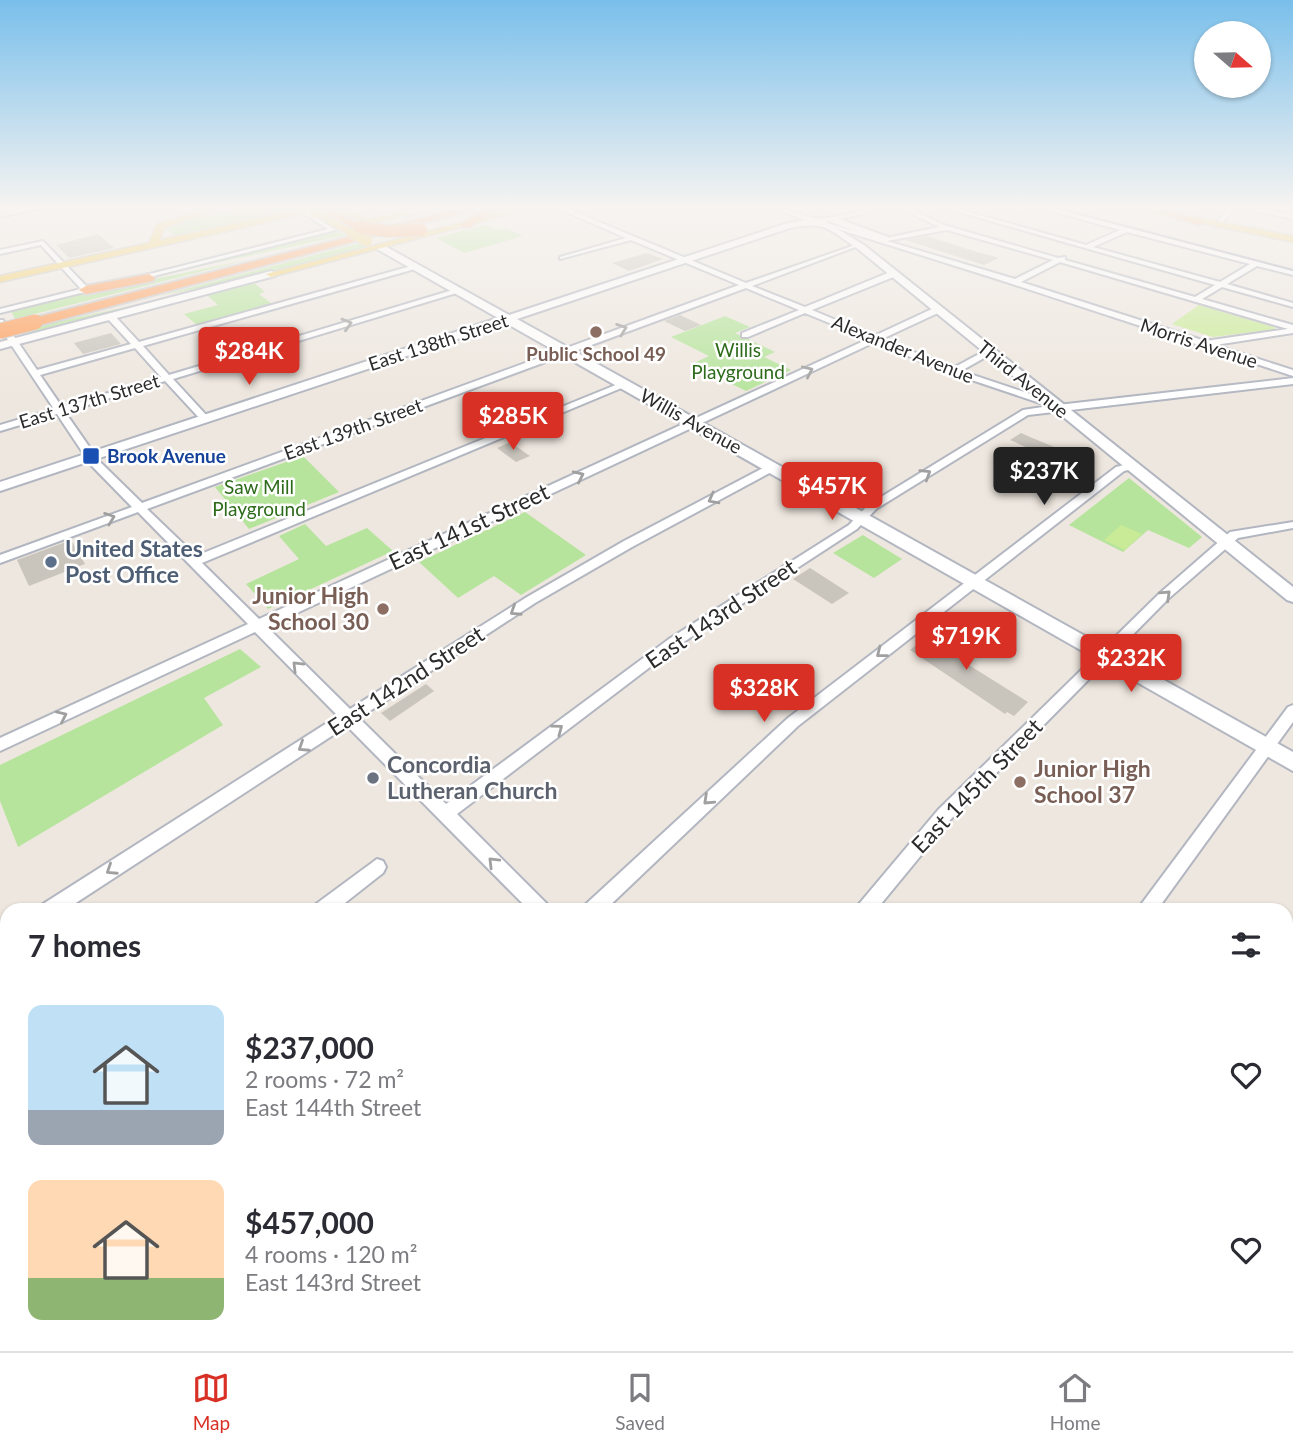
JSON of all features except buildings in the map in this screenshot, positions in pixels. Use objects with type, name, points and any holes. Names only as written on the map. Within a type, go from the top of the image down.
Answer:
[{"type":"highway","points":[[86,290],[167,272]]},
{"type":"highway","points":[[34,320],[204,272]]},
{"type":"highway","points":[[34,320],[223,272]]},
{"type":"highway","points":[[0,326],[271,274]]},
{"type":"main road","points":[[0,279],[32,272]]},
{"type":"main road","points":[[6,344],[279,272]]},
{"type":"main road","name":"Willis Avenue","points":[[427,272],[1293,762]]},
{"type":"main road","name":"East 138th Street","points":[[0,487],[650,272]]},
{"type":"main road","name":"Third Avenue","points":[[891,272],[1293,596]]},
{"type":"street","points":[[0,311],[86,290],[70,272]]},
{"type":"street","points":[[34,374],[400,272]]},
{"type":"street","name":"Alexander Avenue","points":[[714,272],[954,371],[1011,393],[1058,407]]},
{"type":"street","name":"East 139th Street","points":[[0,559],[780,272]]},
{"type":"street","name":"Morris Avenue","points":[[984,272],[1293,373]]},
{"type":"street","points":[[1015,282],[1035,272]]},
{"type":"street","points":[[1100,272],[1293,329]]},
{"type":"street","points":[[1175,272],[1293,305]]},
{"type":"street","points":[[1196,300],[1242,272]]},
{"type":"street","points":[[745,335],[893,274]]},
{"type":"street","name":"East 137th Street","points":[[0,428],[459,291]]},
{"type":"street","name":"East 141st Street","points":[[0,745],[937,310]]},
{"type":"street","points":[[110,316],[205,419]]},
{"type":"street","points":[[0,326],[6,344],[34,374],[90,457],[534,903]]},
{"type":"street","points":[[1202,344],[1293,329]]},
{"type":"street","points":[[954,371],[982,356],[993,355]]},
{"type":"street","name":"East 143rd Street","points":[[445,814],[674,642],[853,527],[872,507],[1029,411],[1293,381]]},
{"type":"street","points":[[193,562],[625,384]]},
{"type":"street","name":"Alexander Avenue","points":[[1011,393],[1029,411]]},
{"type":"street","points":[[599,903],[783,731],[1120,469],[1132,466]]},
{"type":"street","name":"East 142nd Street","points":[[60,903],[581,570],[773,467]]},
{"type":"street","name":"East 145th Street","points":[[871,903],[944,815],[1164,596],[1234,534],[1293,525]]},
{"type":"street","points":[[1151,903],[1293,711]]},
{"type":"street","points":[[331,903],[377,867]]},
{"type":"green space","points":[[200,272],[15,319],[11,311],[86,293]]},
{"type":"green space","points":[[250,272],[272,272],[244,279],[159,296]]},
{"type":"green space","points":[[254,283],[265,292],[259,294],[272,304],[197,325],[184,314],[218,305],[207,295]]},
{"type":"green space","points":[[195,292],[28,335],[25,329]]},
{"type":"green space","points":[[1199,305],[1275,329],[1213,337],[1172,324]]},
{"type":"green space","name":"Willis Playground","points":[[725,316],[750,327],[735,333],[775,352],[764,357],[791,370],[746,391],[692,364],[709,356],[671,337]]},
{"type":"green space","name":"Saw Mill Playground","points":[[303,456],[339,492],[249,529],[215,487]]},
{"type":"green space","points":[[1129,478],[1202,537],[1189,548],[1148,530],[1123,552],[1069,525]]},
{"type":"green space","points":[[525,512],[586,555],[521,595],[494,576],[458,598],[419,562]]},
{"type":"green space","points":[[305,524],[326,546],[367,528],[393,551],[268,609],[246,584],[299,559],[279,536]]},
{"type":"green space","points":[[1121,525],[1142,534],[1125,550],[1104,540]]},
{"type":"green space","points":[[863,535],[902,559],[874,578],[833,553]]},
{"type":"green space","points":[[240,649],[261,667],[204,698],[223,725],[18,847],[0,801],[0,765]]},
{"type":"place","name":"Public School 49","points":[[596,332]]},
{"type":"place","name":"Brook Avenue","points":[[91,456]]},
{"type":"place","name":"United States Post Office","points":[[51,562]]},
{"type":"place","name":"Junior High School 30","points":[[383,609]]},
{"type":"place","name":"Concordia Lutheran Church","points":[[373,778]]},
{"type":"place","name":"Junior High School 37","points":[[1020,782]]}]
